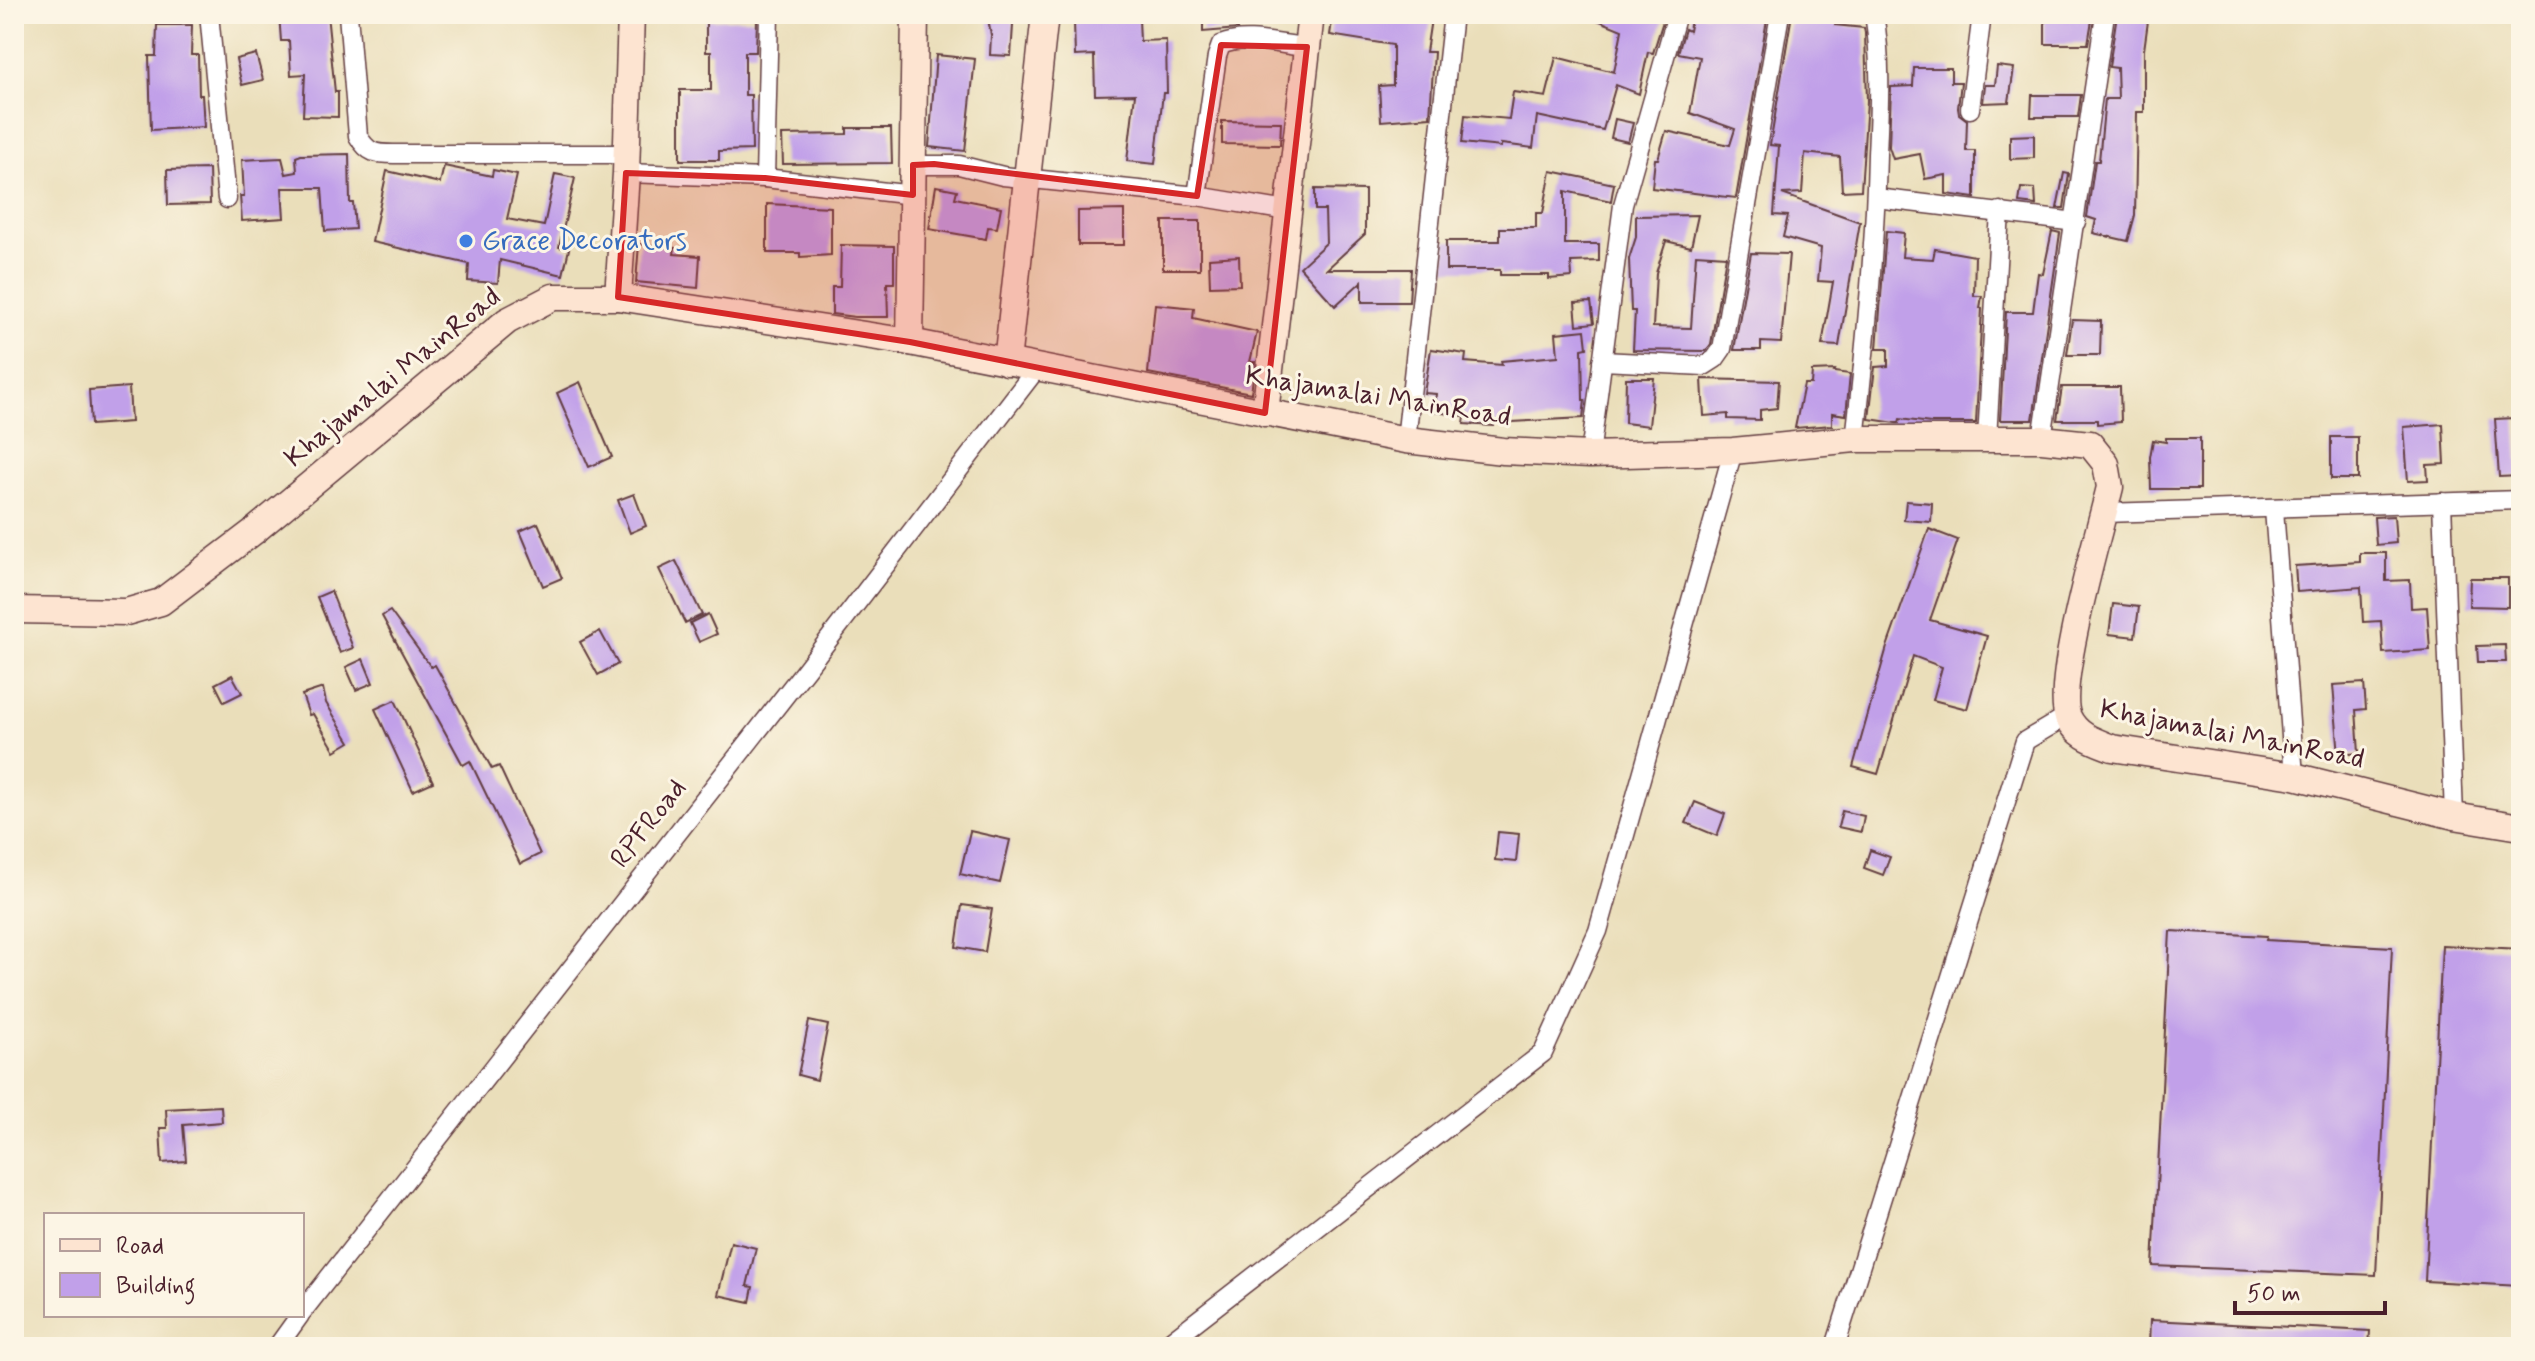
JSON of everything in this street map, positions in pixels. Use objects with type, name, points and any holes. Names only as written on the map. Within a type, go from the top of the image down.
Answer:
[{"type":"main road","points":[[618,297],[631,14]]},
{"type":"main road","points":[[910,342],[915,14]]},
{"type":"main road","points":[[1007,362],[1045,14]]},
{"type":"main road","points":[[1265,413],[1311,14]]},
{"type":"main road","name":"Khajamalai MainRoad","points":[[14,610],[126,612],[161,602],[253,532],[507,321],[553,297],[618,297],[910,342],[1406,440],[1503,451],[1590,455],[1733,451],[1855,439],[2042,439],[2090,444],[2106,464],[2110,487],[2066,668],[2067,716],[2083,738],[2112,748],[2294,776],[2454,816],[2521,827]]},
{"type":"street","points":[[209,14],[227,199]]},
{"type":"street","points":[[348,14],[358,136],[365,148],[377,154],[626,163],[913,195]]},
{"type":"street","points":[[765,178],[769,14]]},
{"type":"street","points":[[1406,440],[1453,14]]},
{"type":"street","points":[[1590,455],[1623,205],[1677,14]]},
{"type":"street","points":[[1602,361],[1704,366],[1715,359],[1722,349],[1780,14]]},
{"type":"street","points":[[1855,439],[1868,334],[1876,198],[1880,50],[1874,14]]},
{"type":"street","points":[[1970,109],[1982,14]]},
{"type":"street","points":[[2042,439],[2105,14]]},
{"type":"street","points":[[1197,196],[1221,45],[1230,41],[1246,41],[1307,47]]},
{"type":"street","points":[[913,165],[959,165],[1003,176],[1197,196],[1288,211]]},
{"type":"street","points":[[1876,198],[2076,222]]},
{"type":"street","points":[[1987,439],[2000,211]]},
{"type":"street","name":"RPFRoad","points":[[304,1310],[806,669],[1037,368]]},
{"type":"street","points":[[1163,1347],[1543,1053],[1598,931],[1733,451]]},
{"type":"street","points":[[2104,513],[2521,500]]},
{"type":"street","points":[[2442,502],[2454,816]]},
{"type":"street","points":[[2274,509],[2294,776]]},
{"type":"street","points":[[1835,1347],[2025,741],[2067,716]]},
{"type":"street","name":"RPFRoad","points":[[277,1347],[299,1317]]},
{"type":"highlighted area","points":[[1221,45],[1307,47],[1265,413],[910,342],[618,297],[626,173],[765,178],[913,195],[913,165],[934,164],[1197,196]]},
{"type":"building","points":[[279,14],[327,14],[335,92],[338,92],[338,117],[303,116],[305,74],[291,75],[289,41],[281,41]]},
{"type":"building","points":[[987,14],[1011,14],[1011,56],[990,55],[991,35]]},
{"type":"building","points":[[1203,14],[1238,14],[1238,29],[1203,32]]},
{"type":"building","points":[[1333,14],[1399,14],[1431,19],[1426,52],[1434,52],[1430,117],[1381,121],[1379,86],[1393,85],[1393,45],[1330,35]]},
{"type":"building","points":[[1583,14],[1646,14],[1663,21],[1653,53],[1648,52],[1639,94],[1616,85],[1603,130],[1537,116],[1533,148],[1462,143],[1465,115],[1509,119],[1513,92],[1546,97],[1556,57],[1614,72],[1622,30]]},
{"type":"building","points":[[1692,14],[1768,14],[1736,198],[1652,188],[1655,159],[1658,159],[1666,131],[1730,145],[1735,129],[1690,113],[1700,57],[1678,53],[1685,29],[1689,31]]},
{"type":"building","points":[[1792,14],[1837,14],[1835,25],[1864,28],[1865,33],[1867,101],[1861,190],[1842,191],[1840,157],[1805,153],[1802,193],[1782,194],[1860,222],[1839,346],[1822,345],[1833,282],[1818,281],[1821,248],[1783,237],[1788,216],[1774,215],[1779,146],[1770,145]]},
{"type":"building","points":[[2045,14],[2093,14],[2088,44],[2045,44]]},
{"type":"building","points":[[2117,14],[2149,14],[2144,50],[2144,112],[2137,112],[2135,215],[2128,241],[2093,233],[2096,220],[2087,217],[2095,161],[2099,161],[2105,99],[2118,99],[2117,68],[2109,67]]},
{"type":"building","points":[[757,19],[756,52],[745,52],[745,95],[751,95],[752,150],[719,151],[719,160],[680,160],[680,90],[711,90],[711,52],[706,52],[706,20]]},
{"type":"building","points":[[1139,19],[1140,41],[1166,40],[1167,93],[1163,93],[1155,164],[1127,161],[1135,94],[1095,95],[1094,55],[1075,56],[1074,21]]},
{"type":"building","points":[[157,25],[192,25],[191,55],[198,55],[204,127],[151,130],[149,56],[156,56]]},
{"type":"building","points":[[256,54],[263,80],[242,85],[236,59]]},
{"type":"building","points":[[936,55],[975,59],[965,151],[929,147]]},
{"type":"building","points":[[1997,66],[2014,68],[2009,102],[1983,103],[1985,85],[1995,85]]},
{"type":"building","points":[[1914,68],[1951,68],[1951,82],[1961,82],[1958,108],[1959,114],[1967,120],[1966,151],[1975,151],[1975,198],[1946,194],[1946,175],[1925,179],[1920,154],[1893,159],[1889,147],[1891,87],[1913,86]]},
{"type":"building","points":[[2032,95],[2081,95],[2078,117],[2031,117]]},
{"type":"building","points":[[1615,119],[1633,123],[1628,142],[1611,138]]},
{"type":"building","points":[[1222,121],[1281,122],[1280,145],[1222,144]]},
{"type":"building","points":[[847,128],[891,128],[892,163],[783,164],[782,135],[847,134]]},
{"type":"building","points":[[2034,135],[2034,158],[2010,159],[2010,136]]},
{"type":"building","points":[[349,154],[350,203],[353,203],[355,229],[325,231],[322,188],[282,188],[284,218],[242,221],[242,160],[282,158],[286,174],[297,172],[296,157],[301,155]]},
{"type":"building","points":[[444,166],[492,176],[493,170],[517,175],[507,219],[544,226],[555,174],[575,178],[559,247],[569,249],[563,275],[500,260],[498,283],[468,281],[469,264],[372,242],[387,171],[440,183]]},
{"type":"building","points":[[209,169],[210,204],[168,205],[167,170]]},
{"type":"building","points":[[1551,171],[1614,184],[1611,201],[1565,191],[1565,244],[1599,244],[1599,261],[1571,262],[1572,277],[1549,279],[1549,275],[1500,275],[1500,270],[1446,270],[1446,241],[1500,241],[1500,228],[1536,228],[1536,213],[1543,213]]},
{"type":"building","points":[[2064,173],[2069,174],[2064,208],[2057,208]]},
{"type":"building","points":[[936,186],[957,190],[955,198],[1001,207],[997,228],[988,227],[986,239],[929,229]]},
{"type":"building","points":[[2021,188],[2035,189],[2036,205],[2019,203]]},
{"type":"building","points":[[1315,189],[1365,190],[1365,234],[1327,269],[1411,269],[1409,302],[1362,302],[1362,281],[1335,306],[1300,267],[1326,243],[1325,210],[1315,210]]},
{"type":"building","points":[[767,204],[831,207],[831,255],[800,257],[800,253],[767,253]]},
{"type":"building","points":[[1124,210],[1124,245],[1078,245],[1078,211]]},
{"type":"building","points":[[1698,215],[1691,247],[1666,241],[1656,273],[1653,327],[1691,328],[1696,254],[1726,256],[1711,344],[1706,351],[1633,350],[1635,311],[1631,311],[1629,259],[1636,237],[1636,216]]},
{"type":"building","points":[[1163,221],[1200,221],[1200,269],[1163,269]]},
{"type":"building","points":[[1886,231],[1904,233],[1902,257],[1933,259],[1935,249],[1975,256],[1974,296],[1982,296],[1976,423],[1900,419],[1896,423],[1869,419],[1875,367],[1888,366],[1888,349],[1877,349]]},
{"type":"building","points":[[2052,231],[2060,233],[2033,420],[2000,420],[2006,312],[2033,312],[2038,273],[2043,274]]},
{"type":"building","points":[[639,244],[675,248],[674,254],[700,256],[698,288],[636,282]]},
{"type":"building","points":[[841,245],[894,246],[894,283],[887,283],[888,317],[832,314],[832,287],[840,287]]},
{"type":"building","points":[[1751,253],[1789,254],[1781,343],[1761,342],[1761,350],[1734,350]]},
{"type":"building","points":[[1239,256],[1240,285],[1210,286],[1209,258]]},
{"type":"building","points":[[1591,302],[1594,323],[1577,325],[1575,303]]},
{"type":"building","points":[[1155,304],[1194,308],[1193,318],[1257,332],[1250,362],[1255,362],[1251,393],[1148,373]]},
{"type":"building","points":[[2072,320],[2101,321],[2100,355],[2067,355]]},
{"type":"building","points":[[1585,330],[1587,348],[1582,349],[1583,418],[1494,423],[1494,426],[1464,424],[1465,416],[1434,412],[1436,394],[1424,393],[1431,349],[1466,354],[1465,362],[1502,365],[1501,361],[1558,356],[1556,333]]},
{"type":"building","points":[[1835,370],[1850,374],[1846,415],[1832,413],[1832,425],[1795,428],[1804,384],[1811,384],[1812,371]]},
{"type":"building","points":[[1626,378],[1654,378],[1649,426],[1625,423]]},
{"type":"building","points":[[1702,379],[1779,381],[1777,408],[1760,410],[1760,420],[1728,419],[1728,414],[1704,416]]},
{"type":"building","points":[[580,382],[612,457],[589,467],[557,393]]},
{"type":"building","points":[[129,387],[131,422],[91,425],[89,390]]},
{"type":"building","points":[[2062,387],[2120,387],[2121,422],[2097,424],[2097,420],[2057,420]]},
{"type":"building","points":[[2515,418],[2519,476],[2499,477],[2495,419]]},
{"type":"building","points":[[2443,424],[2445,464],[2427,465],[2428,480],[2408,481],[2404,427]]},
{"type":"building","points":[[2331,437],[2358,437],[2358,479],[2331,479]]},
{"type":"building","points":[[2166,438],[2200,438],[2200,489],[2151,489],[2153,440],[2166,442]]},
{"type":"building","points":[[634,494],[646,526],[630,533],[618,500]]},
{"type":"building","points":[[1906,501],[1932,503],[1931,522],[1904,520]]},
{"type":"building","points":[[2394,516],[2396,543],[2376,545],[2374,517]]},
{"type":"building","points":[[538,523],[562,578],[543,586],[520,531]]},
{"type":"building","points":[[1929,529],[1958,540],[1930,620],[1987,636],[1967,709],[1933,700],[1942,667],[1913,656],[1878,774],[1853,767],[1887,647]]},
{"type":"building","points":[[2360,553],[2386,553],[2386,581],[2410,580],[2411,608],[2427,607],[2430,650],[2383,653],[2381,621],[2363,622],[2361,587],[2297,592],[2295,566],[2360,562]]},
{"type":"building","points":[[676,561],[702,615],[685,623],[659,569]]},
{"type":"building","points":[[2470,578],[2508,578],[2508,607],[2469,606]]},
{"type":"building","points":[[331,591],[353,648],[340,653],[317,597]]},
{"type":"building","points":[[2113,604],[2139,607],[2135,637],[2109,634]]},
{"type":"building","points":[[390,611],[431,667],[435,665],[492,769],[499,766],[540,854],[520,864],[470,761],[463,765],[382,616]]},
{"type":"building","points":[[708,614],[717,634],[699,642],[690,623]]},
{"type":"building","points":[[600,631],[618,664],[598,675],[580,642]]},
{"type":"building","points":[[2505,645],[2506,662],[2478,662],[2477,646]]},
{"type":"building","points":[[363,659],[373,683],[356,690],[346,667]]},
{"type":"building","points":[[232,675],[242,693],[224,702],[215,684]]},
{"type":"building","points":[[2364,683],[2366,709],[2356,710],[2359,753],[2339,755],[2333,685]]},
{"type":"building","points":[[323,688],[326,703],[350,742],[335,751],[313,714],[309,715],[302,695]]},
{"type":"building","points":[[395,700],[433,782],[413,791],[375,709]]},
{"type":"building","points":[[1695,802],[1725,814],[1717,836],[1686,823]]},
{"type":"building","points":[[1842,811],[1864,816],[1861,832],[1838,827]]},
{"type":"building","points":[[970,831],[1010,840],[1000,883],[960,874]]},
{"type":"building","points":[[1498,832],[1519,834],[1516,862],[1495,860]]},
{"type":"building","points":[[1870,850],[1890,857],[1883,875],[1864,868]]},
{"type":"building","points":[[962,905],[992,909],[985,952],[956,947]]},
{"type":"building","points":[[2170,931],[2392,947],[2376,1275],[2153,1266]]},
{"type":"building","points":[[2442,945],[2521,949],[2521,1286],[2425,1281]]},
{"type":"building","points":[[809,1021],[828,1025],[817,1080],[798,1075]]},
{"type":"building","points":[[221,1106],[222,1122],[183,1125],[186,1161],[162,1163],[160,1128],[167,1128],[166,1109]]},
{"type":"building","points":[[731,1242],[756,1248],[747,1286],[753,1287],[750,1302],[718,1295]]},
{"type":"building","points":[[2150,1320],[2370,1331],[2369,1347],[2149,1347]]},
{"type":"place","name":"Grace Decorators","points":[[466,241]]}]
